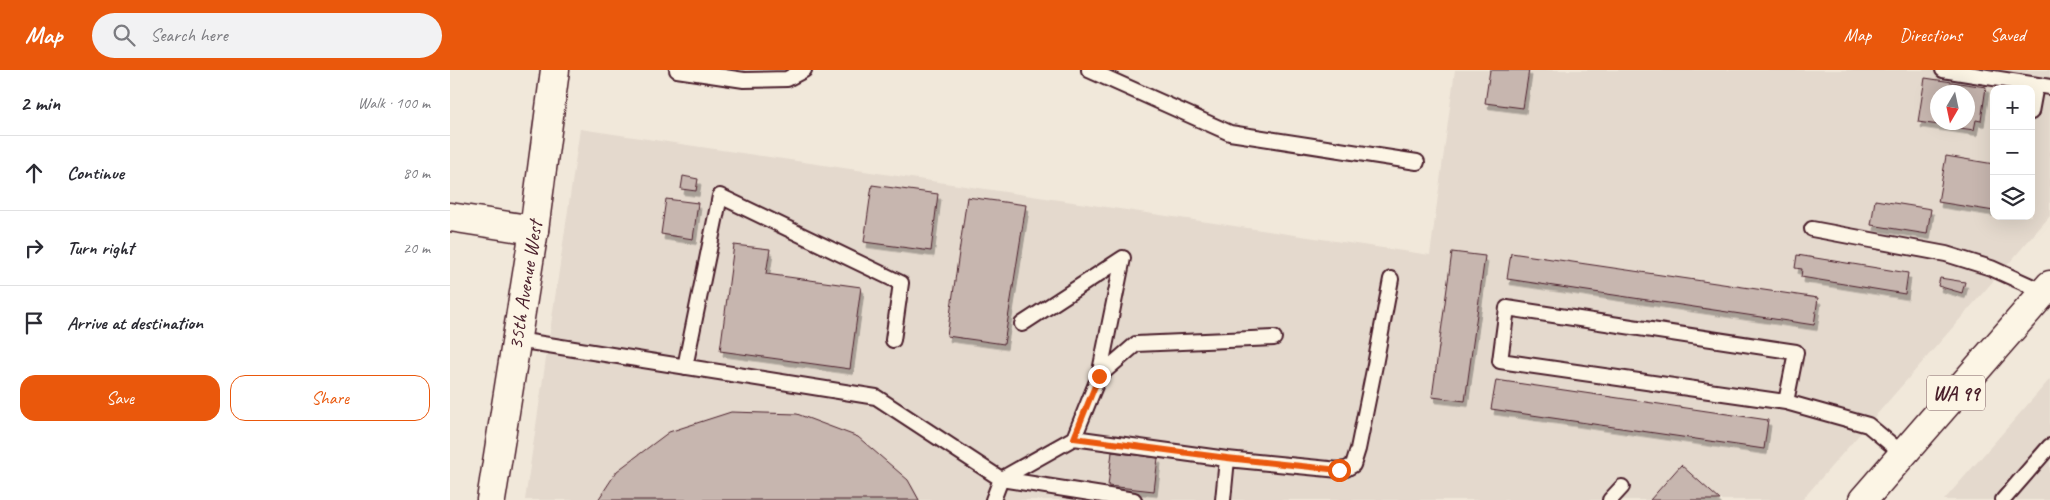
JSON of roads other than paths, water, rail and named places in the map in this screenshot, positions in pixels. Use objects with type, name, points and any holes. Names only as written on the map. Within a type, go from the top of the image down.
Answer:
[{"type":"main road","name":"35th Avenue West","points":[[491,500],[534,230],[556,70]]},
{"type":"main road","points":[[450,217],[534,230]]},
{"type":"main road","name":"WA 99","points":[[1866,499],[2047,289]]},
{"type":"lane","points":[[676,70],[744,80],[786,79],[804,70]]},
{"type":"lane","points":[[1088,70],[1230,134],[1417,162]]},
{"type":"lane","points":[[1943,70],[2050,87]]},
{"type":"lane","points":[[2035,90],[2036,85]]},
{"type":"lane","points":[[685,366],[720,196],[901,284],[893,340]]},
{"type":"lane","points":[[1812,230],[1946,254],[1991,268],[2047,289]]},
{"type":"lane","points":[[1022,324],[1123,258],[1099,376],[1074,438]]},
{"type":"lane","points":[[993,500],[1001,479],[1074,438],[1227,458],[1339,470],[1346,469],[1352,465],[1358,449],[1391,279]]},
{"type":"lane","points":[[1786,402],[1796,352],[1507,308],[1500,361],[1786,402],[1868,425],[1903,454]]},
{"type":"lane","points":[[1099,376],[1136,344],[1274,338]]},
{"type":"lane","points":[[516,340],[876,397],[1001,479],[1134,500]]},
{"type":"lane","points":[[2002,500],[2050,446]]},
{"type":"lane","points":[[1223,500],[1227,458]]},
{"type":"lane","points":[[1610,500],[1622,487]]}]
